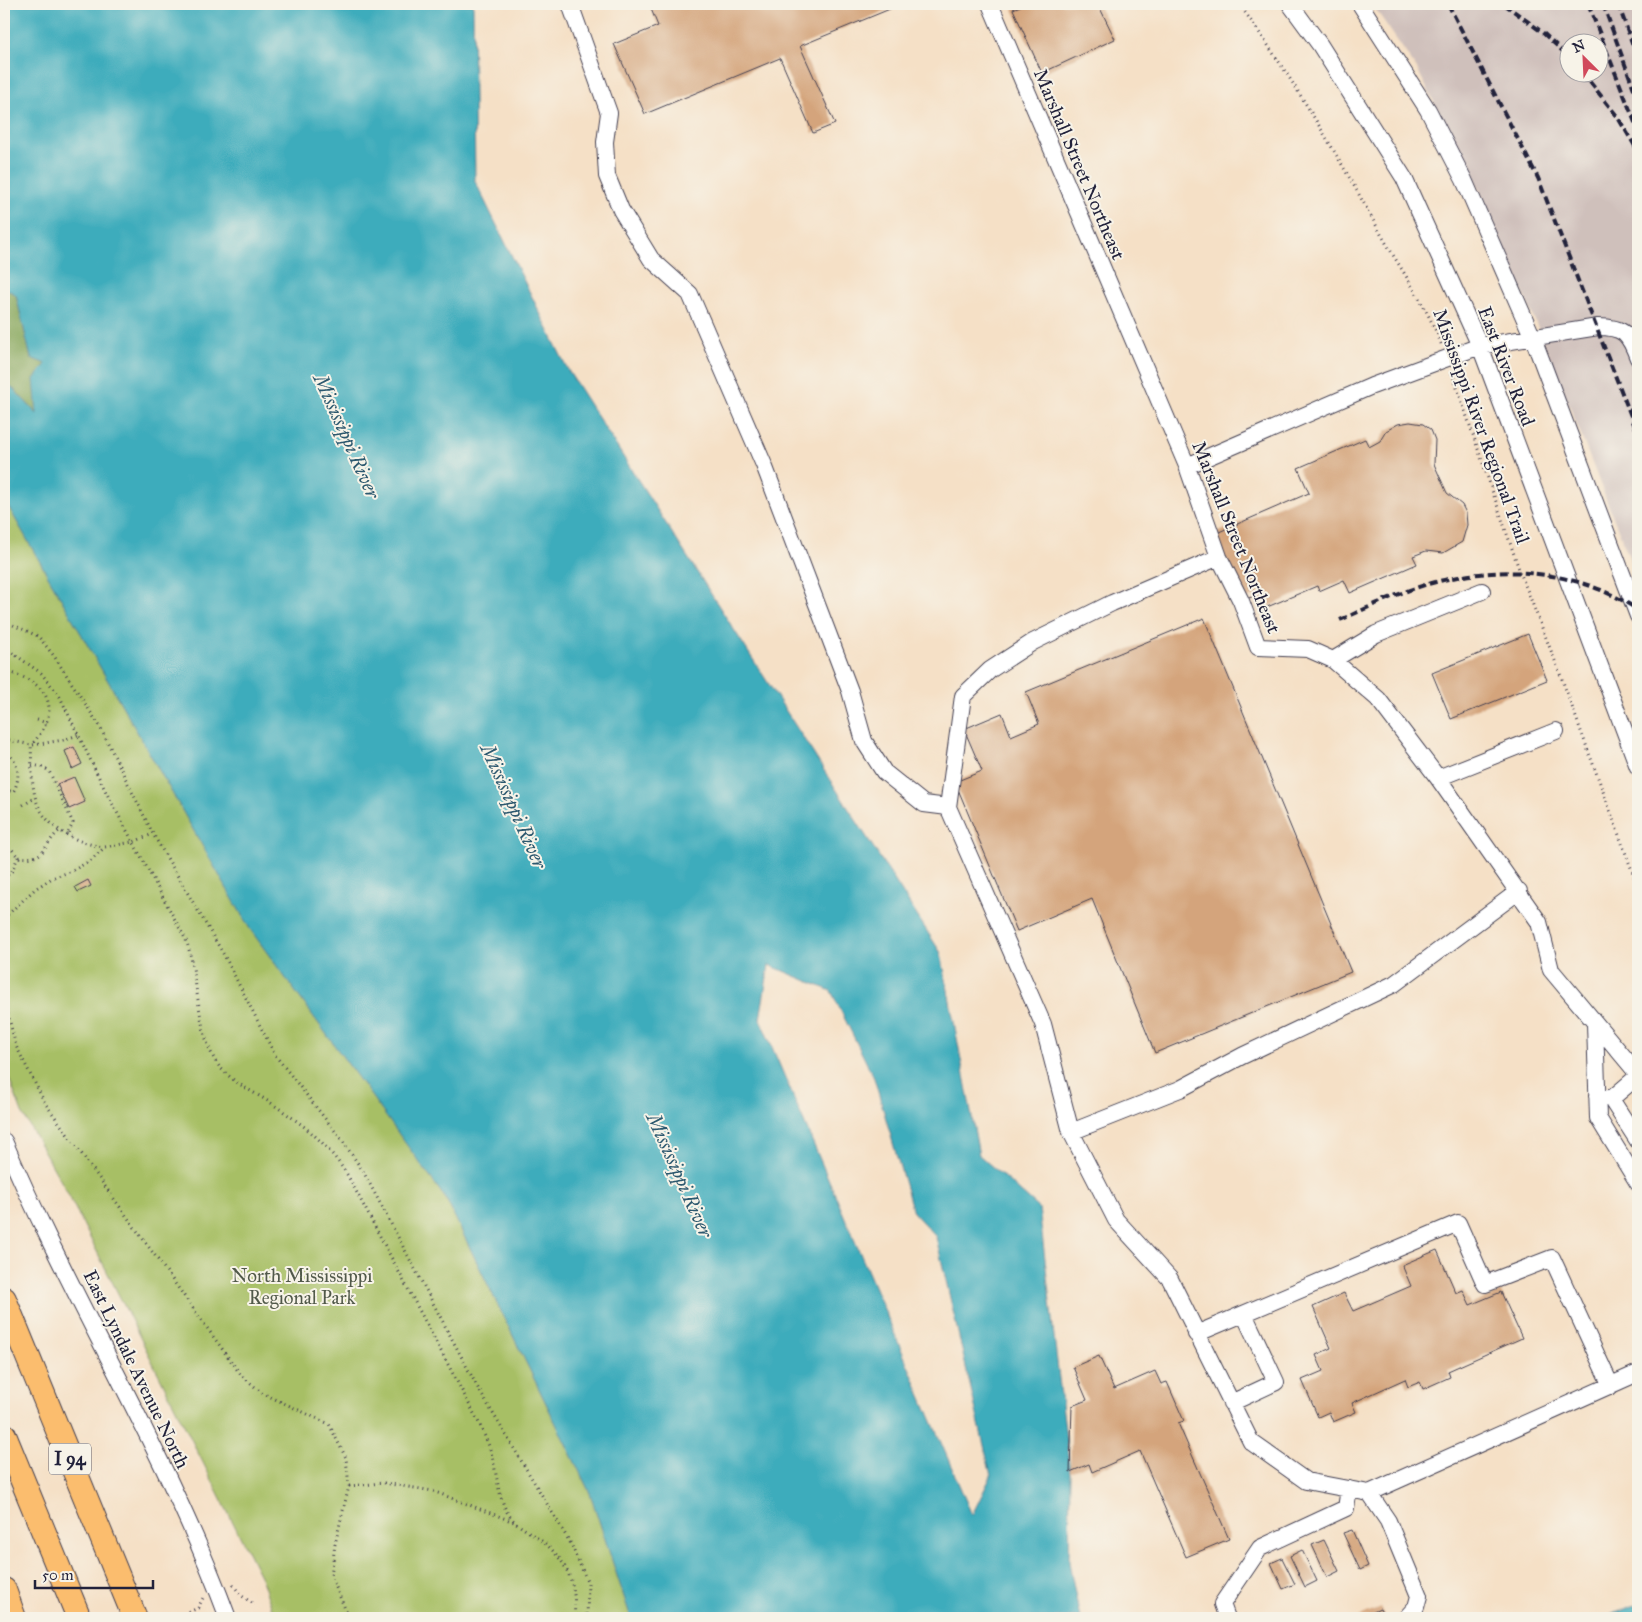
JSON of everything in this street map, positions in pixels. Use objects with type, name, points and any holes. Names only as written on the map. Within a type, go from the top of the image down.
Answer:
[{"type":"highway","name":"I 94","points":[[4,1299],[135,1618]]},
{"type":"highway","name":"I 94","points":[[4,1435],[79,1618]]},
{"type":"highway","points":[[4,1590],[14,1618]]},
{"type":"street","points":[[570,4],[609,113],[606,142],[606,176],[621,210],[651,259],[690,294],[764,466],[850,691],[864,741],[884,772],[924,804],[948,807]]},
{"type":"street","name":"Marshall Street Northeast","points":[[990,4],[1187,466],[1219,557],[1241,601],[1258,647],[1308,649],[1333,660],[1378,700],[1438,778],[1539,922],[1551,970],[1638,1075]]},
{"type":"street","name":"East River Road","points":[[1290,4],[1320,45],[1404,178],[1480,346],[1638,767]]},
{"type":"street","name":"East River Road","points":[[1360,4],[1428,110],[1464,180],[1533,338],[1638,616]]},
{"type":"street","points":[[1187,466],[1372,386],[1480,346],[1598,327],[1615,327],[1631,338],[1638,358]]},
{"type":"street","points":[[1219,557],[1103,608],[1033,642],[990,670],[963,696],[948,807],[1043,1024],[1071,1132],[1116,1220],[1170,1279],[1251,1442],[1306,1481],[1369,1493],[1638,1373]]},
{"type":"street","points":[[1333,660],[1376,634],[1482,591]]},
{"type":"street","points":[[1438,778],[1556,731]]},
{"type":"street","points":[[1071,1132],[1180,1089],[1242,1056],[1394,984],[1519,891]]},
{"type":"street","points":[[1596,1022],[1604,1097],[1598,1118],[1638,1183]]},
{"type":"street","points":[[1604,1097],[1638,1075]]},
{"type":"street","points":[[1604,1097],[1638,1141]]},
{"type":"street","name":"East Lyndale Avenue North","points":[[4,1141],[36,1212],[164,1466],[228,1618]]},
{"type":"street","points":[[1196,1334],[1458,1223],[1485,1284],[1552,1258],[1611,1386]]},
{"type":"street","points":[[1231,1403],[1276,1382],[1244,1314]]},
{"type":"street","points":[[1227,1618],[1222,1604],[1260,1548],[1346,1508],[1349,1489]]},
{"type":"street","points":[[1369,1493],[1388,1521],[1419,1596],[1416,1607],[1406,1618]]},
{"type":"path","name":"Mississippi River Regional Trail","points":[[1239,4],[1275,53],[1308,104],[1388,246],[1424,305],[1446,358],[1520,572],[1559,671],[1638,887]]},
{"type":"path","points":[[4,621],[38,636],[54,656],[99,726],[152,834],[224,955],[275,1055],[342,1140],[363,1171],[479,1390],[571,1544],[588,1583],[587,1618]]},
{"type":"path","points":[[4,647],[40,673],[59,695],[133,842],[186,940],[193,960],[206,1032],[217,1062],[224,1072],[245,1088],[321,1139],[348,1176],[478,1421],[492,1456],[504,1504],[514,1522]]},
{"type":"path","points":[[4,671],[19,674],[43,691],[49,700],[50,713],[44,732],[31,745],[35,798],[47,819],[59,831],[88,845],[105,847],[133,842],[152,834]]},
{"type":"path","points":[[37,720],[47,723]]},
{"type":"path","points":[[4,739],[31,745],[63,740],[78,734]]},
{"type":"path","points":[[4,750],[14,760],[18,780],[13,792],[4,790]]},
{"type":"path","points":[[32,765],[43,767],[49,771],[73,823],[67,835]]},
{"type":"path","points":[[23,805],[35,798]]},
{"type":"path","points":[[18,857],[38,856],[43,853],[52,838],[59,831]]},
{"type":"path","points":[[4,848],[10,847],[18,857]]},
{"type":"path","points":[[4,918],[35,889],[52,878],[72,871],[92,860],[105,847]]},
{"type":"path","points":[[4,878],[12,871],[18,857]]},
{"type":"path","points":[[4,999],[16,1046],[45,1103],[241,1375],[262,1393],[328,1424],[346,1458],[349,1486],[331,1576],[348,1618]]},
{"type":"path","points":[[349,1486],[384,1483],[433,1491],[514,1522],[556,1552],[567,1568],[574,1589],[574,1618]]},
{"type":"path","points":[[233,1585],[255,1606]]},
{"type":"path","points":[[174,1618],[198,1608],[205,1593]]},
{"type":"shaded area","points":[[1372,4],[1638,4],[1638,580],[1551,359],[1482,195],[1417,69]]},
{"type":"green space","points":[[4,287],[16,295],[31,358],[47,364],[38,415],[4,379]]},
{"type":"green space","name":"North Mississippi Regional Park","points":[[4,499],[250,929],[446,1199],[590,1493],[631,1618],[275,1618],[262,1580],[66,1190],[22,1113],[4,1065]]},
{"type":"water","name":"Mississippi River","points":[[4,4],[473,4],[475,181],[569,372],[941,953],[979,1155],[1039,1208],[1070,1472],[1069,1562],[1080,1618],[631,1618],[590,1493],[446,1199],[250,929],[4,499],[4,379],[37,414],[34,379],[46,364],[31,358],[16,295],[4,287]],"holes":[[[769,965],[831,991],[874,1078],[913,1212],[936,1237],[991,1476],[972,1515],[760,1019]]]},
{"type":"water","points":[[1638,1603],[1638,1618],[1605,1618]]},
{"type":"building","points":[[649,4],[902,4],[800,46],[835,124],[813,133],[780,58],[645,114],[614,44],[658,26]]},
{"type":"building","points":[[1025,4],[1098,4],[1115,39],[1042,73],[1013,9]]},
{"type":"building","points":[[1410,422],[1423,424],[1431,430],[1435,440],[1434,464],[1447,493],[1462,505],[1466,513],[1467,525],[1462,542],[1443,553],[1426,551],[1413,556],[1417,564],[1350,593],[1344,580],[1319,591],[1317,586],[1260,610],[1254,596],[1241,601],[1212,535],[1309,493],[1298,468],[1365,439],[1369,447],[1380,441],[1386,431],[1398,424]]},
{"type":"building","points":[[1204,618],[1351,972],[1155,1053],[1092,899],[1017,931],[955,782],[982,771],[964,729],[1002,713],[1011,736],[1039,724],[1026,692]]},
{"type":"building","points":[[1528,634],[1547,680],[1451,719],[1432,673]]},
{"type":"building","points":[[74,747],[82,764],[72,769],[65,751]]},
{"type":"building","points":[[74,777],[85,802],[69,809],[57,784]]},
{"type":"building","points":[[88,880],[91,886],[78,892],[75,887]]},
{"type":"building","points":[[1437,1250],[1456,1293],[1463,1290],[1470,1305],[1501,1292],[1522,1338],[1448,1371],[1450,1377],[1423,1389],[1420,1382],[1408,1387],[1405,1379],[1352,1403],[1356,1412],[1333,1422],[1329,1412],[1318,1417],[1302,1380],[1323,1371],[1316,1355],[1331,1348],[1313,1307],[1344,1293],[1353,1311],[1411,1286],[1402,1265]]},
{"type":"building","points":[[1099,1356],[1114,1389],[1155,1371],[1161,1384],[1167,1382],[1184,1421],[1178,1423],[1229,1539],[1186,1557],[1140,1451],[1092,1472],[1089,1464],[1070,1472],[1072,1406],[1087,1400],[1073,1367]]},
{"type":"building","points":[[1352,1530],[1368,1566],[1360,1570],[1343,1533]]},
{"type":"building","points":[[1324,1540],[1339,1571],[1327,1577],[1312,1545]]},
{"type":"building","points":[[1302,1550],[1317,1581],[1305,1587],[1290,1556]]},
{"type":"building","points":[[1282,1558],[1295,1584],[1283,1589],[1271,1563]]},
{"type":"building","points":[[1380,1608],[1385,1618],[1358,1618]]},
{"type":"railway","points":[[1448,4],[1538,178],[1638,434]]},
{"type":"railway","points":[[1504,4],[1542,32],[1560,49]]},
{"type":"railway","points":[[1588,4],[1638,130]]},
{"type":"railway","points":[[1603,4],[1638,100]]},
{"type":"railway","points":[[1618,4],[1638,59]]},
{"type":"railway","points":[[1590,82],[1617,116],[1638,151]]},
{"type":"railway","points":[[1340,620],[1420,586],[1458,577],[1484,573],[1511,572],[1564,578],[1615,596],[1638,610]]}]
